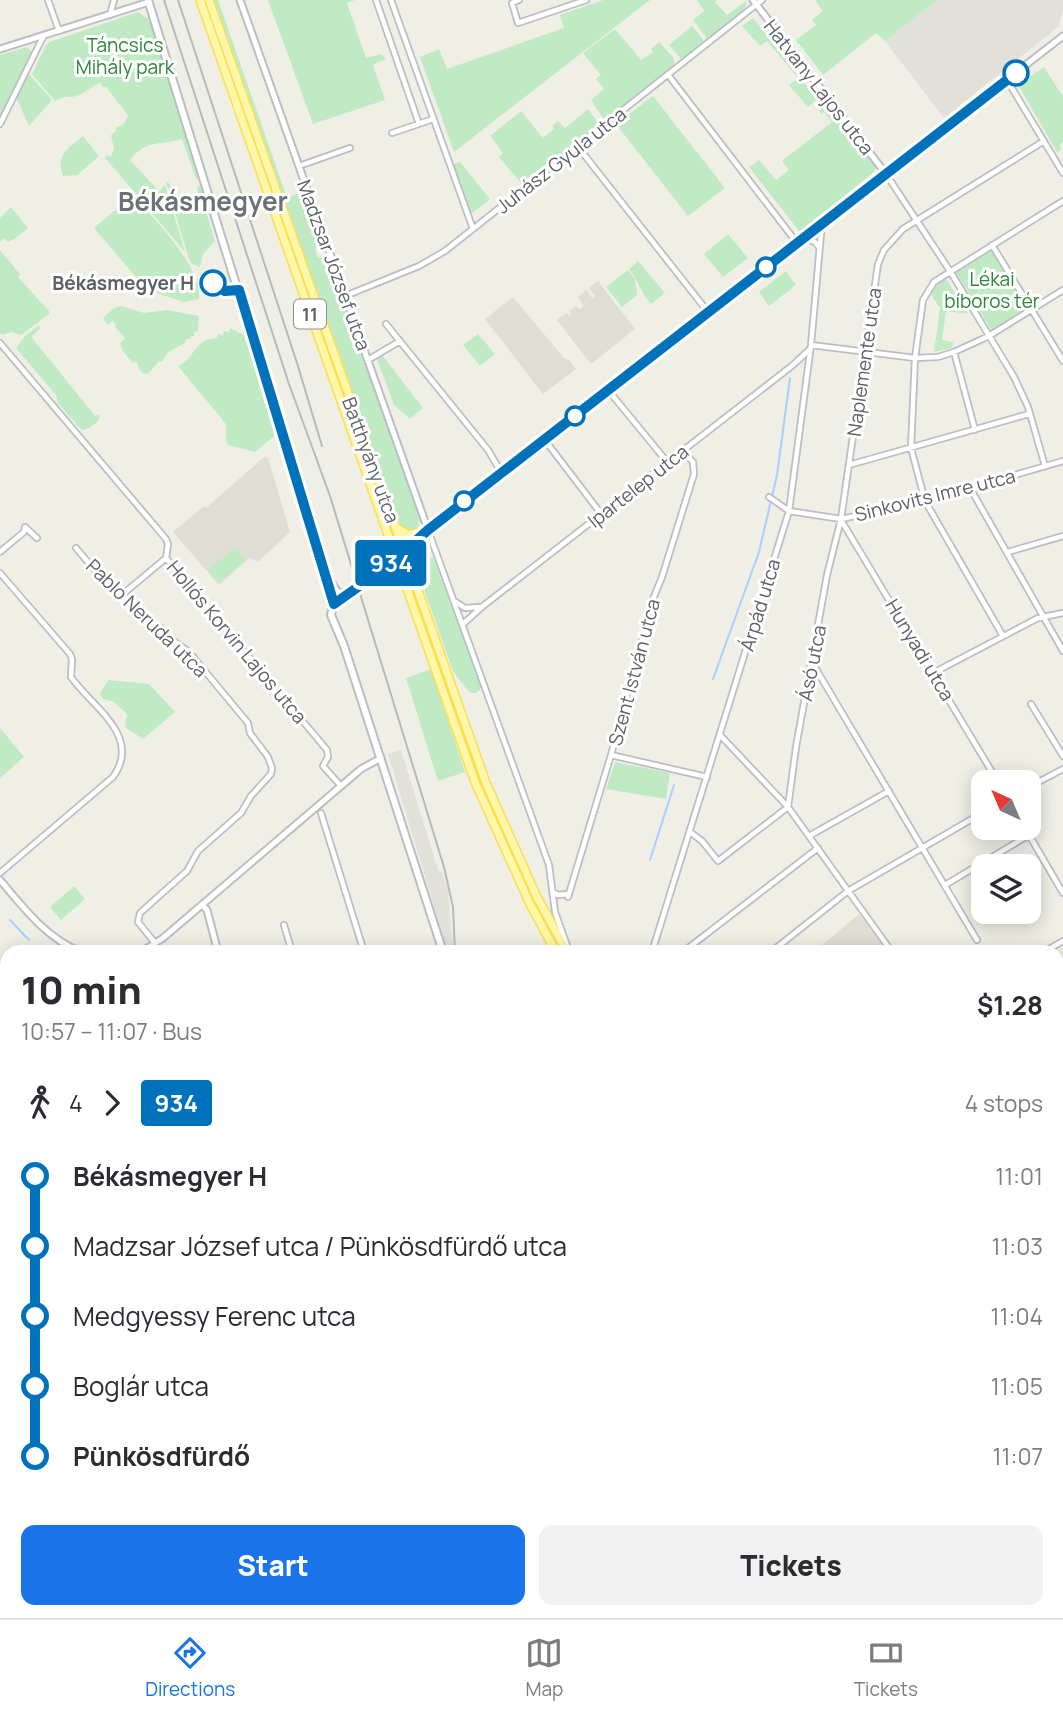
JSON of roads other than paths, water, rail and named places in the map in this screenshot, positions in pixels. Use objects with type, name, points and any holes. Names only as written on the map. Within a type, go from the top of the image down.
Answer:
[{"type":"main road","name":"Batthyány utca","points":[[200,0],[475,782],[530,904],[552,945]]},
{"type":"main road","name":"Batthyány utca","points":[[209,0],[486,783],[521,863],[564,945]]},
{"type":"main road","points":[[148,1],[323,565],[334,604],[331,615],[335,628],[344,646],[441,945]]},
{"type":"main road","points":[[395,527],[408,535],[428,530]]},
{"type":"main road","points":[[323,565],[334,589],[345,594]]},
{"type":"street","points":[[48,0],[59,31]]},
{"type":"street","points":[[110,15],[114,0]]},
{"type":"street","name":"Madzsar József utca","points":[[240,0],[428,530]]},
{"type":"street","points":[[376,0],[419,124]]},
{"type":"street","points":[[391,0],[473,229]]},
{"type":"street","points":[[519,0],[512,3],[518,23],[586,0]]},
{"type":"street","name":"Juhász Gyula utca","points":[[345,296],[419,266],[444,251],[669,76],[754,3],[762,0]]},
{"type":"street","points":[[0,49],[148,1]]},
{"type":"street","name":"Hatvany Lajos utca","points":[[754,3],[886,174]]},
{"type":"street","points":[[0,124],[44,35]]},
{"type":"street","points":[[334,604],[345,594],[367,582],[501,472],[1063,36]]},
{"type":"street","points":[[669,76],[797,243]]},
{"type":"street","points":[[1007,80],[1063,173]]},
{"type":"street","points":[[392,133],[433,119]]},
{"type":"street","name":"Naplemente utca","points":[[841,519],[880,258],[894,237],[917,220],[1044,141]]},
{"type":"street","points":[[578,147],[708,312]]},
{"type":"street","points":[[298,166],[350,148]]},
{"type":"street","points":[[886,174],[950,271],[1014,377],[1045,466]]},
{"type":"street","points":[[1003,636],[925,501],[911,448],[915,358],[923,300],[934,282],[1063,201]]},
{"type":"street","name":"Árpád utca","points":[[655,944],[789,511],[811,346],[822,223]]},
{"type":"street","points":[[803,238],[815,242],[820,248]]},
{"type":"street","points":[[992,245],[1061,351],[1063,361]]},
{"type":"street","points":[[811,346],[928,358],[954,352],[989,336],[1063,290]]},
{"type":"street","points":[[386,324],[488,450],[501,472]]},
{"type":"street","points":[[368,360],[400,341]]},
{"type":"street","name":"Hollós Korvin Lajos utca","points":[[0,343],[166,539],[166,558],[327,750],[323,766],[341,786]]},
{"type":"street","name":"Ipartelep utca","points":[[463,624],[793,365],[811,346]]},
{"type":"street","points":[[954,352],[975,430]]},
{"type":"street","points":[[793,365],[802,368],[807,374]]},
{"type":"street","points":[[608,390],[668,463]]},
{"type":"street","points":[[849,465],[1029,414]]},
{"type":"street","points":[[544,439],[602,515]]},
{"type":"street","name":"Szent István utca","points":[[552,891],[568,896],[611,755],[653,599],[694,474],[693,462],[683,451]]},
{"type":"street","name":"Sinkovits Imre utca","points":[[769,497],[789,511],[841,519],[925,501],[1063,461]]},
{"type":"street","points":[[970,488],[1063,652]]},
{"type":"street","name":"Ásó utca","points":[[788,807],[827,575],[841,519]]},
{"type":"street","name":"Hunyadi utca","points":[[841,519],[991,770]]},
{"type":"street","points":[[0,552],[22,534],[25,527],[37,538]]},
{"type":"street","name":"Batthyány utca","points":[[428,530],[549,865],[555,912],[566,945]]},
{"type":"street","points":[[1008,552],[1063,536]]},
{"type":"street","name":"Pablo Neruda utca","points":[[76,548],[99,575],[110,580],[145,619],[160,628],[190,654],[248,723],[250,733],[266,752],[272,768],[271,774],[251,796],[241,813],[198,851],[187,871],[140,913],[138,922],[155,944]]},
{"type":"street","points":[[123,594],[166,558]]},
{"type":"street","points":[[0,573],[70,654],[71,677],[117,729],[121,743],[120,760],[113,777],[0,873]]},
{"type":"street","points":[[453,598],[466,608],[483,606]]},
{"type":"street","points":[[933,673],[1038,618],[1063,613]]},
{"type":"street","points":[[812,663],[976,940]]},
{"type":"street","points":[[1031,704],[1063,756]]},
{"type":"street","points":[[720,735],[788,807],[887,945]]},
{"type":"street","points":[[611,755],[707,778]]},
{"type":"street","points":[[155,944],[361,769],[381,758]]},
{"type":"street","points":[[1041,781],[1063,769]]},
{"type":"street","points":[[809,836],[889,791]]},
{"type":"street","points":[[690,832],[702,841],[718,861],[788,807]]},
{"type":"street","points":[[321,813],[362,945]]},
{"type":"street","points":[[780,945],[848,891],[971,820]]},
{"type":"street","points":[[944,885],[1020,840]]},
{"type":"street","points":[[1032,840],[1063,893]]},
{"type":"street","points":[[692,945],[818,848]]},
{"type":"street","points":[[0,880],[48,932],[66,945]]},
{"type":"street","points":[[202,905],[207,910],[216,945]]},
{"type":"street","points":[[284,925],[290,945]]},
{"type":"waterway","points":[[713,679],[759,552],[777,475],[790,378]]},
{"type":"waterway","points":[[650,860],[674,785]]},
{"type":"waterway","points":[[10,920],[29,940]]},
{"type":"tram line","points":[[164,0],[289,384],[330,496],[444,867],[453,907],[455,945]]},
{"type":"tram line","points":[[178,0],[322,446]]},
{"type":"place","name":"Békásmegyer H","points":[[213,283]]},
{"type":"district","name":"Békásmegyer","points":[[203,201]]},
{"type":"park label","name":"Táncsics Mihály park","points":[[125,56]]},
{"type":"park label","name":"Lékai bíboros tér","points":[[992,290]]}]
